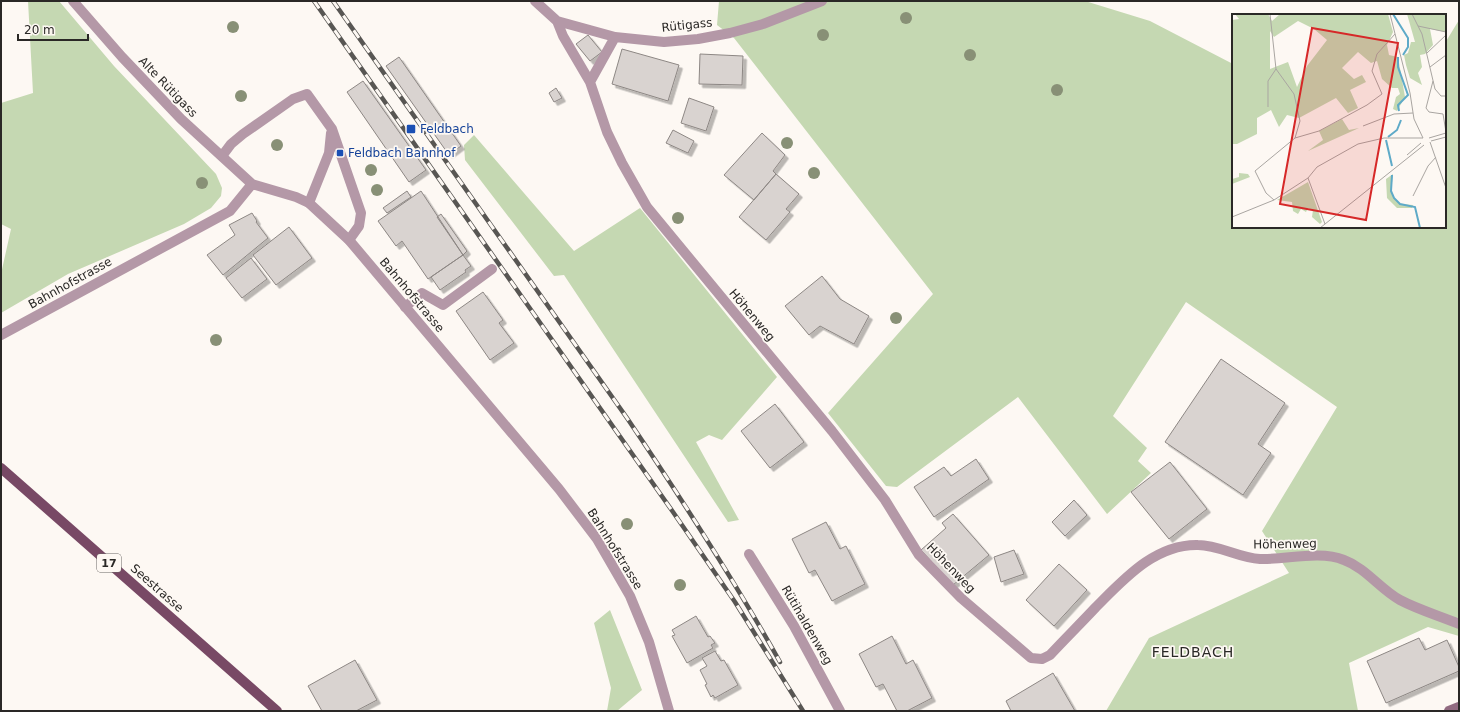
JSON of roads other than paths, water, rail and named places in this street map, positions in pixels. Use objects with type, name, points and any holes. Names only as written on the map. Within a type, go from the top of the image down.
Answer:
[{"type":"main road","name":"Seestrasse","points":[[1,468],[277,711]]},
{"type":"main road","points":[[1449,711],[1459,707]]},
{"type":"street","name":"Alte Rütigass","points":[[73,1],[122,57],[181,120],[252,184]]},
{"type":"street","name":"Rütigass","points":[[535,1],[557,22],[615,37],[664,42],[698,39],[730,33],[763,24],[822,1]]},
{"type":"street","name":"Höhenweg","points":[[557,22],[563,36],[590,82],[607,132],[622,163],[647,207],[832,431],[885,500],[919,555],[961,598],[1032,658],[1042,659],[1050,655],[1136,568],[1163,553],[1188,545],[1207,545],[1237,555],[1258,559],[1323,556],[1337,558],[1351,563],[1359,568],[1400,600],[1459,624]]},
{"type":"street","points":[[590,82],[615,37]]},
{"type":"street","points":[[222,156],[231,144],[243,134],[293,99],[307,94],[332,129],[361,213],[359,226],[349,240]]},
{"type":"street","points":[[309,203],[329,153],[332,129]]},
{"type":"street","name":"Bahnhofstrasse","points":[[1,336],[230,211],[252,184],[296,196],[309,203],[349,240],[559,489],[596,539],[630,596],[640,618],[649,642],[669,711]]},
{"type":"street","points":[[406,307],[422,293],[443,304],[492,269]]},
{"type":"street","name":"Rütihaldenweg","points":[[749,554],[794,626],[840,711]]},
{"type":"railway","points":[[314,1],[735,602],[803,711]]},
{"type":"railway","points":[[333,1],[627,418],[706,538],[780,662]]},
{"type":"place","name":"Feldbach","points":[[411,129]]},
{"type":"place","name":"Feldbach Bahnhof","points":[[340,153]]},
{"type":"district","name":"FELDBACH","points":[[1193,652]]}]
